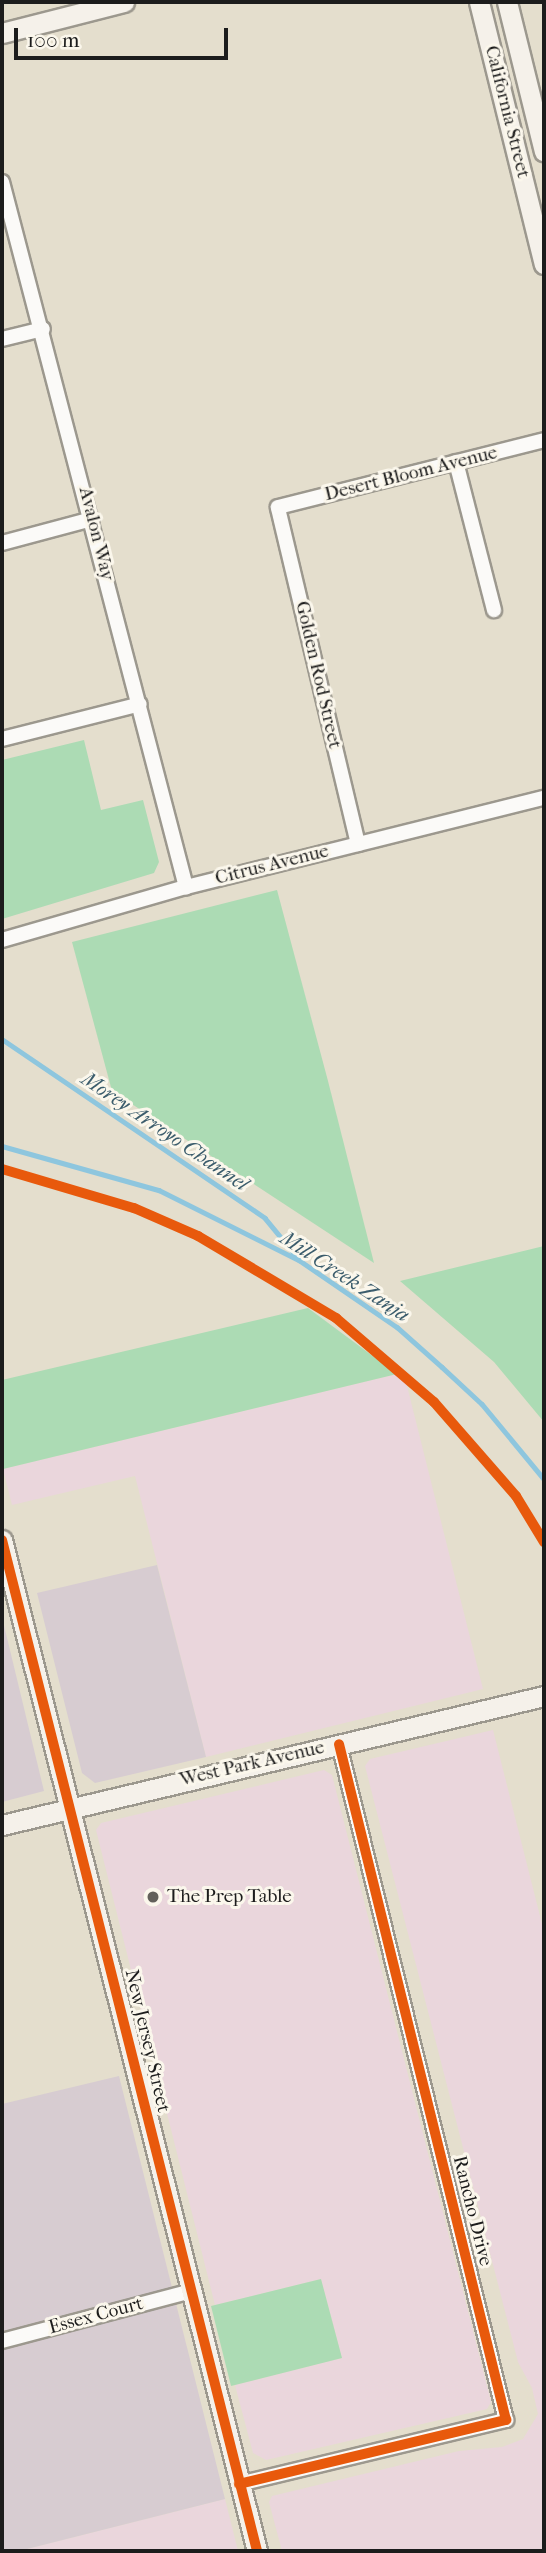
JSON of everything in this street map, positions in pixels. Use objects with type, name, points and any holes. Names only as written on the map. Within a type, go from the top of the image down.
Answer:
[{"type":"street","points":[[2,33],[124,2]]},
{"type":"street","name":"California Street","points":[[479,2],[544,264]]},
{"type":"street","name":"California Street","points":[[507,2],[544,151]]},
{"type":"street","name":"Avalon Way","points":[[2,182],[43,329],[186,887]]},
{"type":"street","points":[[2,340],[43,329]]},
{"type":"street","name":"Desert Bloom Avenue","points":[[278,507],[544,440]]},
{"type":"street","points":[[456,463],[494,610]]},
{"type":"street","name":"Golden Rod Street","points":[[278,507],[358,844]]},
{"type":"street","points":[[2,542],[92,519]]},
{"type":"street","points":[[2,739],[140,704]]},
{"type":"street","name":"Citrus Avenue","points":[[2,940],[186,887],[544,798]]},
{"type":"street","name":"New Jersey Street","points":[[2,1540],[257,2551]]},
{"type":"street","name":"West Park Avenue","points":[[2,1825],[544,1696]]},
{"type":"street","name":"Rancho Drive","points":[[239,2484],[506,2420],[339,1744]]},
{"type":"street","name":"Essex Court","points":[[2,2341],[191,2291]]},
{"type":"shaded area","points":[[397,1374],[406,1382],[483,1689],[206,1757],[135,1476],[12,1505],[3,1469]]},
{"type":"shaded area","points":[[157,1565],[206,1757],[95,1783],[82,1773],[37,1593]]},
{"type":"shaded area","points":[[2,1617],[44,1791],[2,1802]]},
{"type":"shaded area","points":[[493,1730],[544,1932],[544,2551],[282,2551],[269,2502],[272,2496],[459,2451],[502,2447],[523,2439],[538,2414],[532,2388],[518,2362],[365,1766],[370,1759]]},
{"type":"shaded area","points":[[324,1770],[332,1775],[491,2402],[487,2409],[266,2460],[253,2453],[235,2385],[342,2358],[321,2279],[215,2305],[96,1830],[101,1823]]},
{"type":"shaded area","points":[[119,2076],[225,2499],[19,2551],[2,2551],[2,2104]]},
{"type":"shaded area","points":[[225,2499],[238,2551],[19,2551]]},
{"type":"green space","points":[[84,740],[101,810],[143,800],[159,862],[154,873],[2,919],[2,760]]},
{"type":"green space","points":[[277,890],[374,1263],[112,1091],[72,942]]},
{"type":"green space","points":[[544,1246],[544,1422],[494,1362],[400,1281]]},
{"type":"green space","points":[[308,1308],[397,1374],[3,1469],[2,1380]]},
{"type":"green space","points":[[321,2279],[342,2358],[231,2386],[211,2306]]},
{"type":"waterway","name":"Morey Arroyo Channel","points":[[2,1039],[265,1218],[298,1258]]},
{"type":"waterway","name":"Mill Creek Zanja","points":[[2,1146],[159,1190],[299,1260],[397,1327],[442,1367],[482,1404],[544,1479]]},
{"type":"cycle path","points":[[2,1169],[134,1208],[198,1236],[336,1318],[434,1402],[516,1496],[544,1542]]},
{"type":"cycle path","points":[[2,1540],[257,2551]]},
{"type":"cycle path","points":[[239,2484],[506,2420],[339,1744]]},
{"type":"place","name":"The Prep Table","points":[[153,1897]]}]
